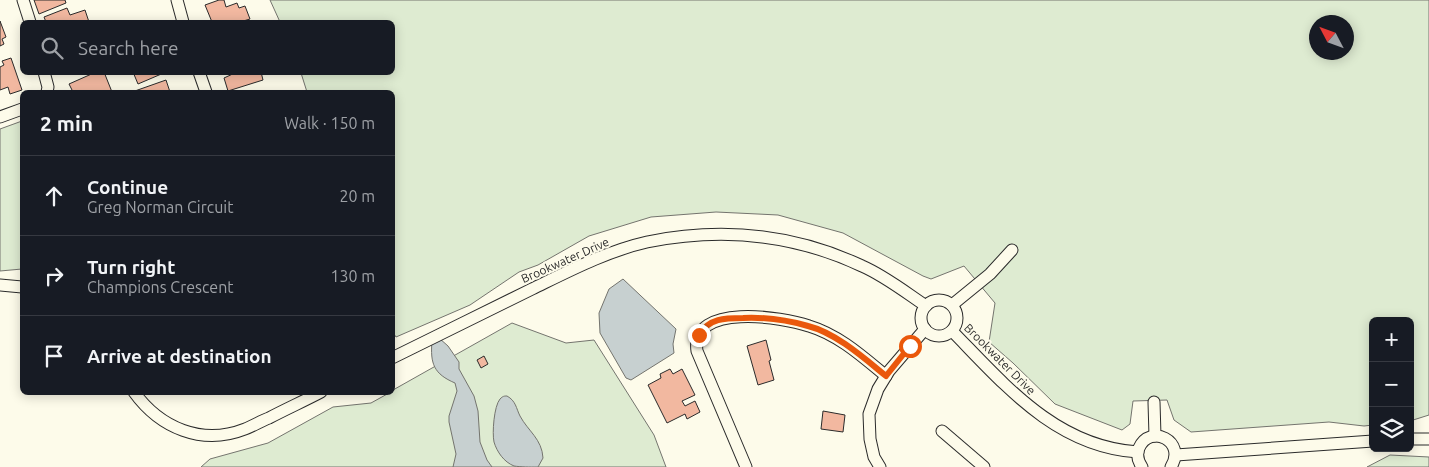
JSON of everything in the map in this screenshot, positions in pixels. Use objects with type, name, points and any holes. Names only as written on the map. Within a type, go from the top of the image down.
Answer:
[{"type":"street","points":[[23,0],[29,20]]},
{"type":"street","points":[[177,0],[182,20]]},
{"type":"street","points":[[45,75],[47,90]]},
{"type":"street","points":[[200,75],[205,90]]},
{"type":"street","points":[[0,117],[20,110]]},
{"type":"street","name":"Brookwater Drive","points":[[395,357],[595,259],[647,242],[705,234],[743,234],[791,241],[821,249],[862,266],[926,306]]},
{"type":"street","points":[[952,305],[990,274],[1012,250]]},
{"type":"street","points":[[0,285],[20,287]]},
{"type":"street","points":[[936,300],[952,305],[957,315],[957,321],[952,331],[941,336],[929,333],[925,329],[921,318],[926,306],[936,300]]},
{"type":"street","points":[[746,467],[697,350],[696,342],[699,335],[702,329],[709,323],[722,318],[765,317],[810,326],[856,352],[886,376]]},
{"type":"street","points":[[880,467],[874,457],[870,439],[869,414],[878,389],[886,376],[925,329]]},
{"type":"street","name":"Brookwater Drive","points":[[952,331],[1006,387],[1046,420],[1073,434],[1104,446],[1138,452]]},
{"type":"street","points":[[136,395],[143,406],[171,426],[210,436],[245,430],[315,395]]},
{"type":"street","points":[[1154,402],[1155,436]]},
{"type":"street","points":[[942,431],[984,467]]},
{"type":"street","points":[[1142,467],[1138,458],[1140,446],[1144,441],[1155,436],[1167,439],[1175,448],[1176,455],[1172,467]]},
{"type":"street","points":[[1414,439],[1429,439]]},
{"type":"street","points":[[1176,455],[1369,441]]},
{"type":"green space","points":[[270,0],[1429,0],[1429,415],[1414,420],[1414,317],[1369,317],[1369,425],[1329,422],[1191,432],[1174,420],[1167,400],[1133,401],[1130,424],[1122,430],[1055,404],[989,342],[995,303],[964,266],[931,279],[843,233],[778,215],[716,212],[651,217],[589,236],[538,265],[519,272],[470,305],[396,337],[395,90],[306,90],[302,75],[395,75],[395,20],[279,20]]},
{"type":"green space","points":[[20,122],[20,269],[0,271],[0,129]]},
{"type":"green space","points":[[512,323],[566,343],[594,340],[654,435],[666,467],[201,467],[210,459],[268,443],[333,407],[371,403],[385,395],[395,395],[395,389]]},
{"type":"green space","points":[[1390,455],[1429,457],[1429,467],[1367,467]]},
{"type":"shaded area","points":[[623,279],[676,329],[673,344],[674,353],[631,380],[626,378],[600,333],[599,313],[609,289]]},
{"type":"shaded area","points":[[439,338],[448,346],[459,362],[459,369],[474,396],[478,411],[480,442],[492,467],[453,467],[456,454],[449,416],[457,391],[455,383],[442,376],[433,362],[432,341]]},
{"type":"shaded area","points":[[503,396],[507,396],[514,402],[520,416],[540,446],[543,458],[538,467],[514,466],[501,456],[495,446],[493,432],[496,407]]},
{"type":"building","points":[[34,0],[65,0],[66,3],[39,14]]},
{"type":"building","points":[[219,0],[224,0],[226,7],[237,3],[239,8],[245,6],[250,19],[211,20],[205,5]]},
{"type":"building","points":[[67,8],[70,15],[85,10],[88,20],[45,20],[44,17]]},
{"type":"building","points":[[0,21],[6,37],[2,39],[4,44],[0,46]]},
{"type":"building","points":[[11,58],[22,90],[10,94],[8,87],[0,90],[0,67],[4,65],[2,61]]},
{"type":"building","points":[[89,75],[105,75],[111,90],[72,90],[69,84]]},
{"type":"building","points":[[134,75],[159,75],[138,84]]},
{"type":"building","points":[[230,75],[262,75],[263,80],[228,90],[224,78]]},
{"type":"building","points":[[166,80],[169,90],[138,90]]},
{"type":"building","points":[[766,340],[774,380],[758,385],[747,346]]},
{"type":"building","points":[[484,356],[488,364],[481,368],[477,360]]},
{"type":"building","points":[[670,369],[673,374],[682,369],[695,395],[682,401],[685,406],[695,401],[700,412],[687,419],[685,414],[667,423],[648,385],[661,378],[660,374]]},
{"type":"building","points":[[823,411],[845,415],[843,432],[821,429]]},
{"type":"route","points":[[699,335],[702,329],[709,323],[722,318],[765,317],[810,326],[856,352],[886,376],[910,346]]}]
